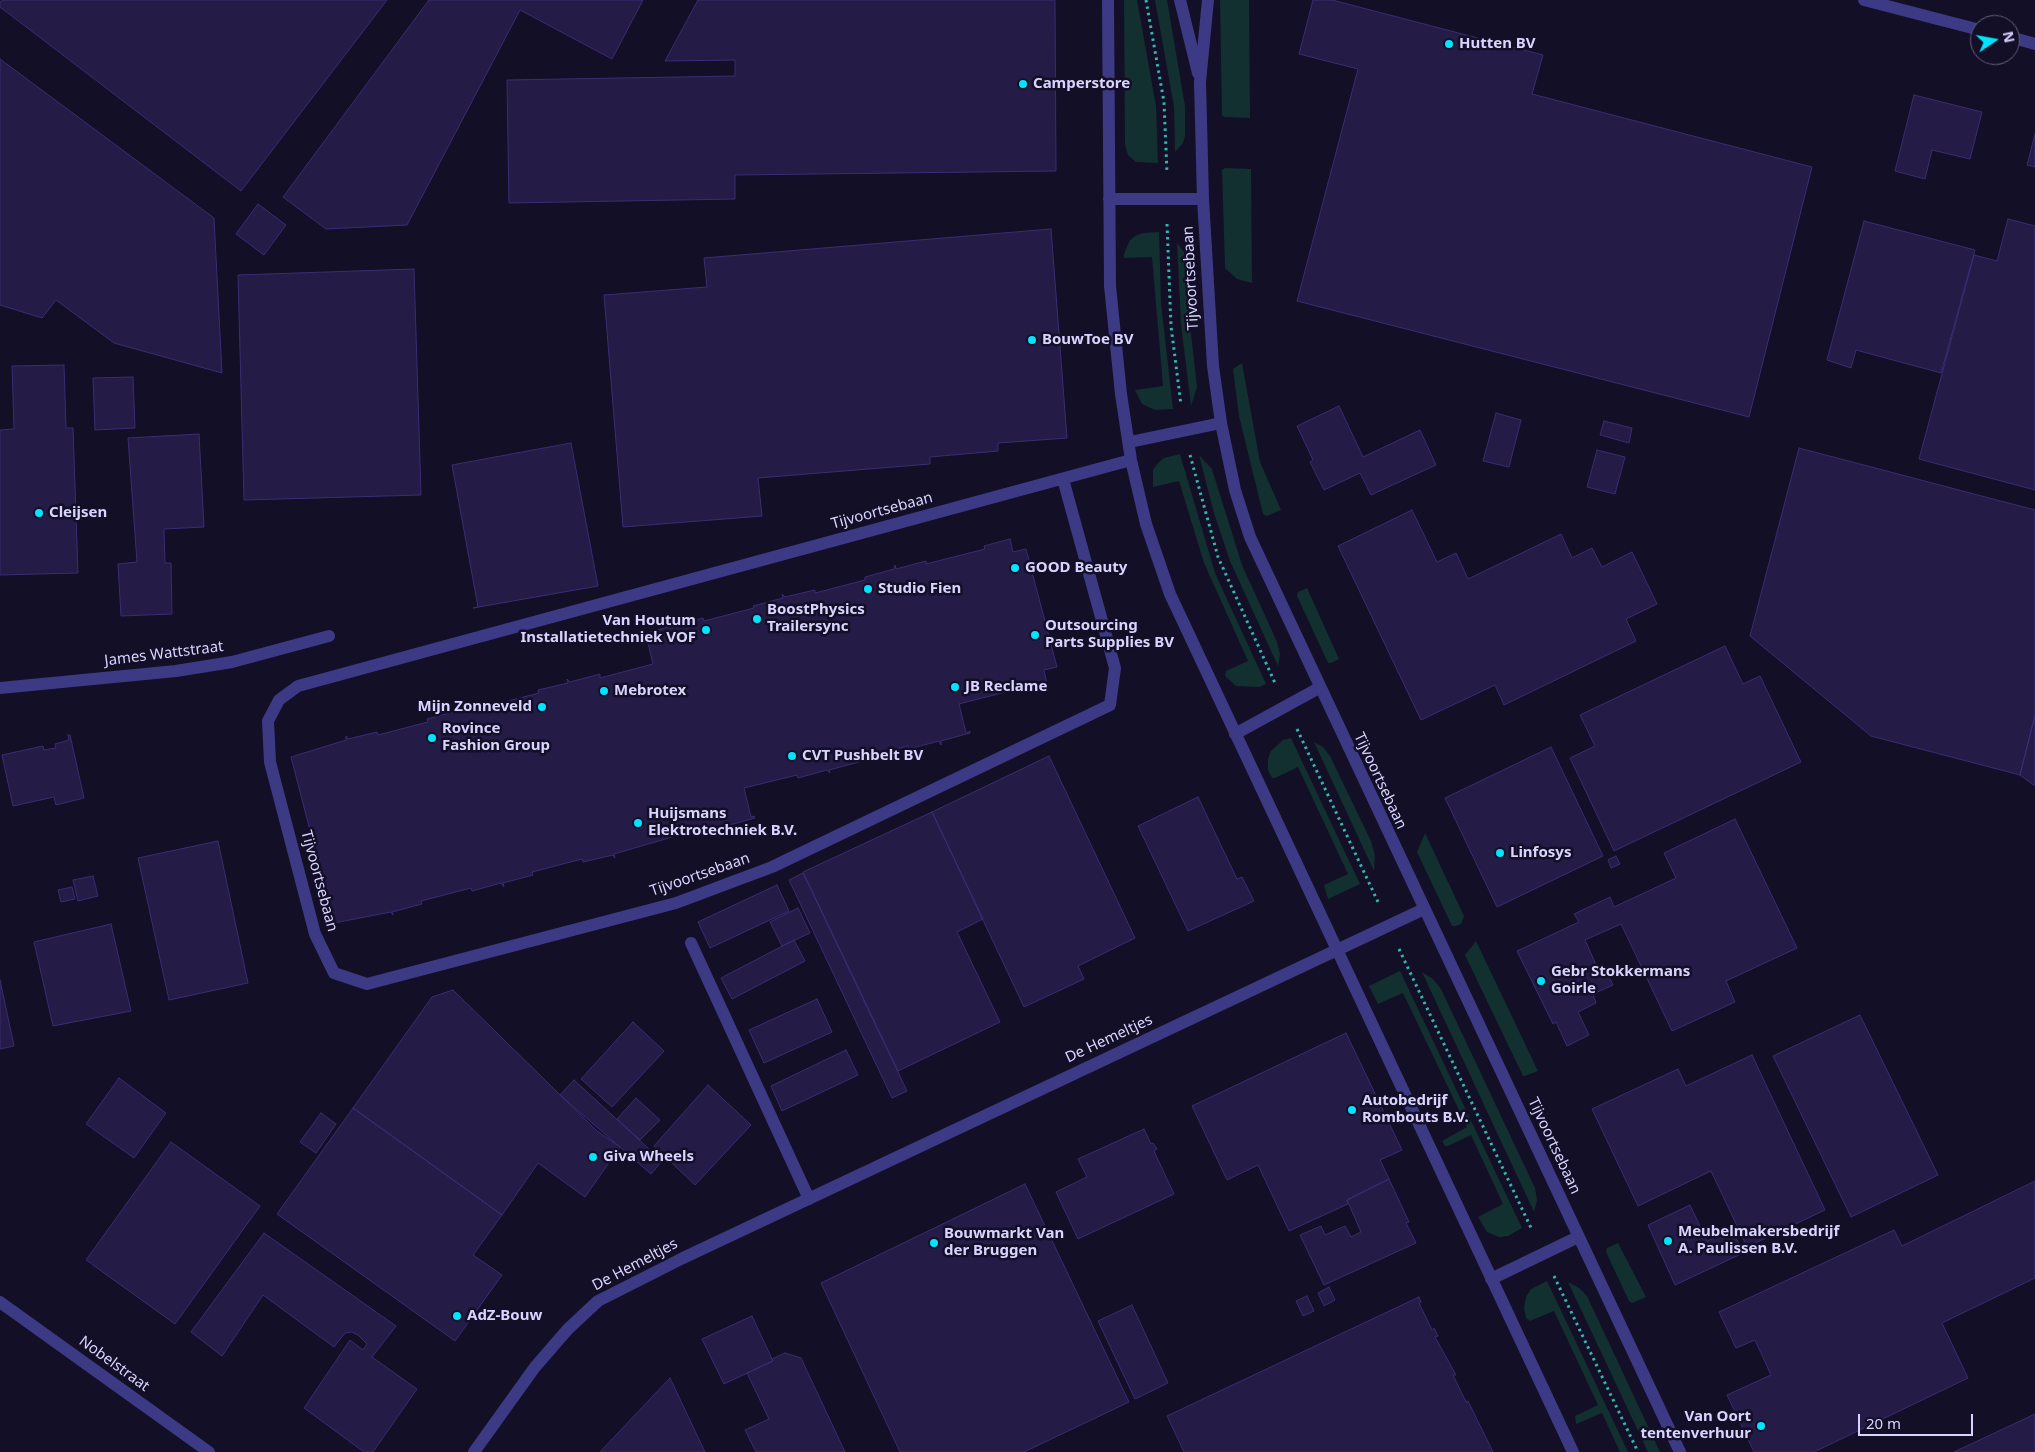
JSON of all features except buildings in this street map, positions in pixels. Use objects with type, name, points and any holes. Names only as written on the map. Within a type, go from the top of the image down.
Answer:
[{"type":"street","points":[[1108,0],[1110,286],[1120,394],[1130,442],[1131,460],[1146,524],[1170,594],[1335,950],[1572,1452]]},
{"type":"street","name":"Tijvoortsebaan","points":[[1180,0],[1200,82]]},
{"type":"street","name":"Tijvoortsebaan","points":[[1208,0],[1200,82],[1203,199],[1213,366],[1221,424],[1235,490],[1250,537],[1319,688],[1680,1452]]},
{"type":"street","points":[[1864,0],[1970,27]]},
{"type":"street","points":[[2020,40],[2035,44]]},
{"type":"street","points":[[1109,199],[1203,199]]},
{"type":"street","points":[[1130,442],[1221,424]]},
{"type":"street","name":"Tijvoortsebaan","points":[[1063,479],[1115,668],[1110,705],[772,867],[676,903],[367,984],[334,973],[315,934],[270,762],[268,721],[279,700],[298,686],[1131,460]]},
{"type":"street","name":"James Wattstraat","points":[[0,688],[176,671],[232,662],[328,636]]},
{"type":"street","points":[[1235,734],[1319,688]]},
{"type":"street","name":"De Hemeltjes","points":[[474,1452],[535,1367],[568,1329],[598,1301],[682,1258],[1424,909]]},
{"type":"street","points":[[691,943],[809,1199]]},
{"type":"street","points":[[1491,1279],[1578,1237]]},
{"type":"street","name":"Nobelstraat","points":[[0,1302],[209,1452]]},
{"type":"green space","points":[[1124,0],[1137,0],[1156,106],[1158,163],[1136,162],[1128,155],[1125,144]]},
{"type":"green space","points":[[1155,0],[1167,0],[1185,106],[1185,136],[1183,143],[1175,152],[1174,107]]},
{"type":"green space","points":[[1220,0],[1249,0],[1250,118],[1224,117],[1222,115]]},
{"type":"green space","points":[[1225,168],[1251,169],[1252,283],[1237,279],[1225,268],[1222,170]]},
{"type":"green space","points":[[1159,232],[1161,303],[1173,409],[1155,410],[1142,404],[1135,390],[1163,386],[1152,257],[1124,258],[1124,254],[1130,240],[1135,236],[1143,233]]},
{"type":"green space","points":[[1177,243],[1184,252],[1187,263],[1190,324],[1197,387],[1191,406],[1181,324]]},
{"type":"green space","points":[[1242,363],[1260,462],[1281,510],[1267,516],[1263,514],[1239,416],[1233,369]]},
{"type":"green space","points":[[1180,454],[1215,573],[1266,684],[1259,687],[1236,686],[1225,676],[1226,671],[1248,661],[1204,563],[1179,481],[1153,487],[1153,470],[1158,463],[1164,458]]},
{"type":"green space","points":[[1199,455],[1212,469],[1242,565],[1277,642],[1280,654],[1278,666],[1230,561],[1214,513]]},
{"type":"green space","points":[[1307,588],[1339,659],[1331,663],[1328,663],[1297,596],[1298,592]]},
{"type":"green space","points":[[1291,738],[1360,884],[1328,899],[1324,885],[1348,874],[1298,767],[1275,778],[1272,778],[1268,770],[1268,759],[1271,751],[1283,740]]},
{"type":"green space","points":[[1314,742],[1323,747],[1330,756],[1371,841],[1375,855],[1374,871]]},
{"type":"green space","points":[[1425,833],[1464,916],[1461,924],[1456,926],[1452,926],[1417,852]]},
{"type":"green space","points":[[1476,941],[1538,1071],[1523,1076],[1465,955]]},
{"type":"green space","points":[[1400,971],[1522,1228],[1508,1236],[1499,1237],[1487,1232],[1478,1217],[1503,1204],[1471,1135],[1448,1146],[1445,1146],[1442,1141],[1467,1127],[1403,993],[1378,1004],[1369,986]]},
{"type":"green space","points":[[1422,972],[1433,979],[1441,989],[1535,1188],[1537,1200],[1534,1212]]},
{"type":"green space","points":[[1618,1243],[1646,1297],[1632,1303],[1629,1301],[1606,1252],[1607,1248]]},
{"type":"green space","points":[[1547,1281],[1628,1452],[1620,1452],[1602,1413],[1576,1424],[1575,1416],[1598,1405],[1554,1311],[1530,1321],[1526,1318],[1524,1308],[1526,1297],[1531,1289]]},
{"type":"green space","points":[[1568,1282],[1579,1288],[1587,1296],[1660,1452],[1648,1452]]},
{"type":"place","name":"Hutten BV","points":[[1449,44]]},
{"type":"place","name":"Camperstore","points":[[1023,84]]},
{"type":"place","name":"BouwToe BV","points":[[1032,340]]},
{"type":"place","name":"Cleijsen","points":[[39,513]]},
{"type":"place","name":"GOOD Beauty","points":[[1015,568]]},
{"type":"place","name":"Studio Fien","points":[[868,589]]},
{"type":"place","name":"BoostPhysics Trailersync","points":[[757,619]]},
{"type":"place","name":"Van Houtum Installatietechniek VOF","points":[[706,630]]},
{"type":"place","name":"Outsourcing Parts Supplies BV","points":[[1035,635]]},
{"type":"place","name":"JB Reclame","points":[[955,687]]},
{"type":"place","name":"Mebrotex","points":[[604,691]]},
{"type":"place","name":"Mijn Zonneveld","points":[[542,707]]},
{"type":"place","name":"Rovince Fashion Group","points":[[432,738]]},
{"type":"place","name":"CVT Pushbelt BV","points":[[792,756]]},
{"type":"place","name":"Huijsmans Elektrotechniek B.V.","points":[[638,823]]},
{"type":"place","name":"Linfosys","points":[[1500,853]]},
{"type":"place","name":"Gebr Stokkermans Goirle","points":[[1541,981]]},
{"type":"place","name":"Autobedrijf Rombouts B.V.","points":[[1352,1110]]},
{"type":"place","name":"Giva Wheels","points":[[593,1157]]},
{"type":"place","name":"Meubelmakersbedrijf A. Paulissen B.V.","points":[[1668,1241]]},
{"type":"place","name":"Bouwmarkt Van der Bruggen","points":[[934,1243]]},
{"type":"place","name":"AdZ-Bouw","points":[[457,1316]]},
{"type":"place","name":"Van Oort tentenverhuur","points":[[1761,1426]]}]
